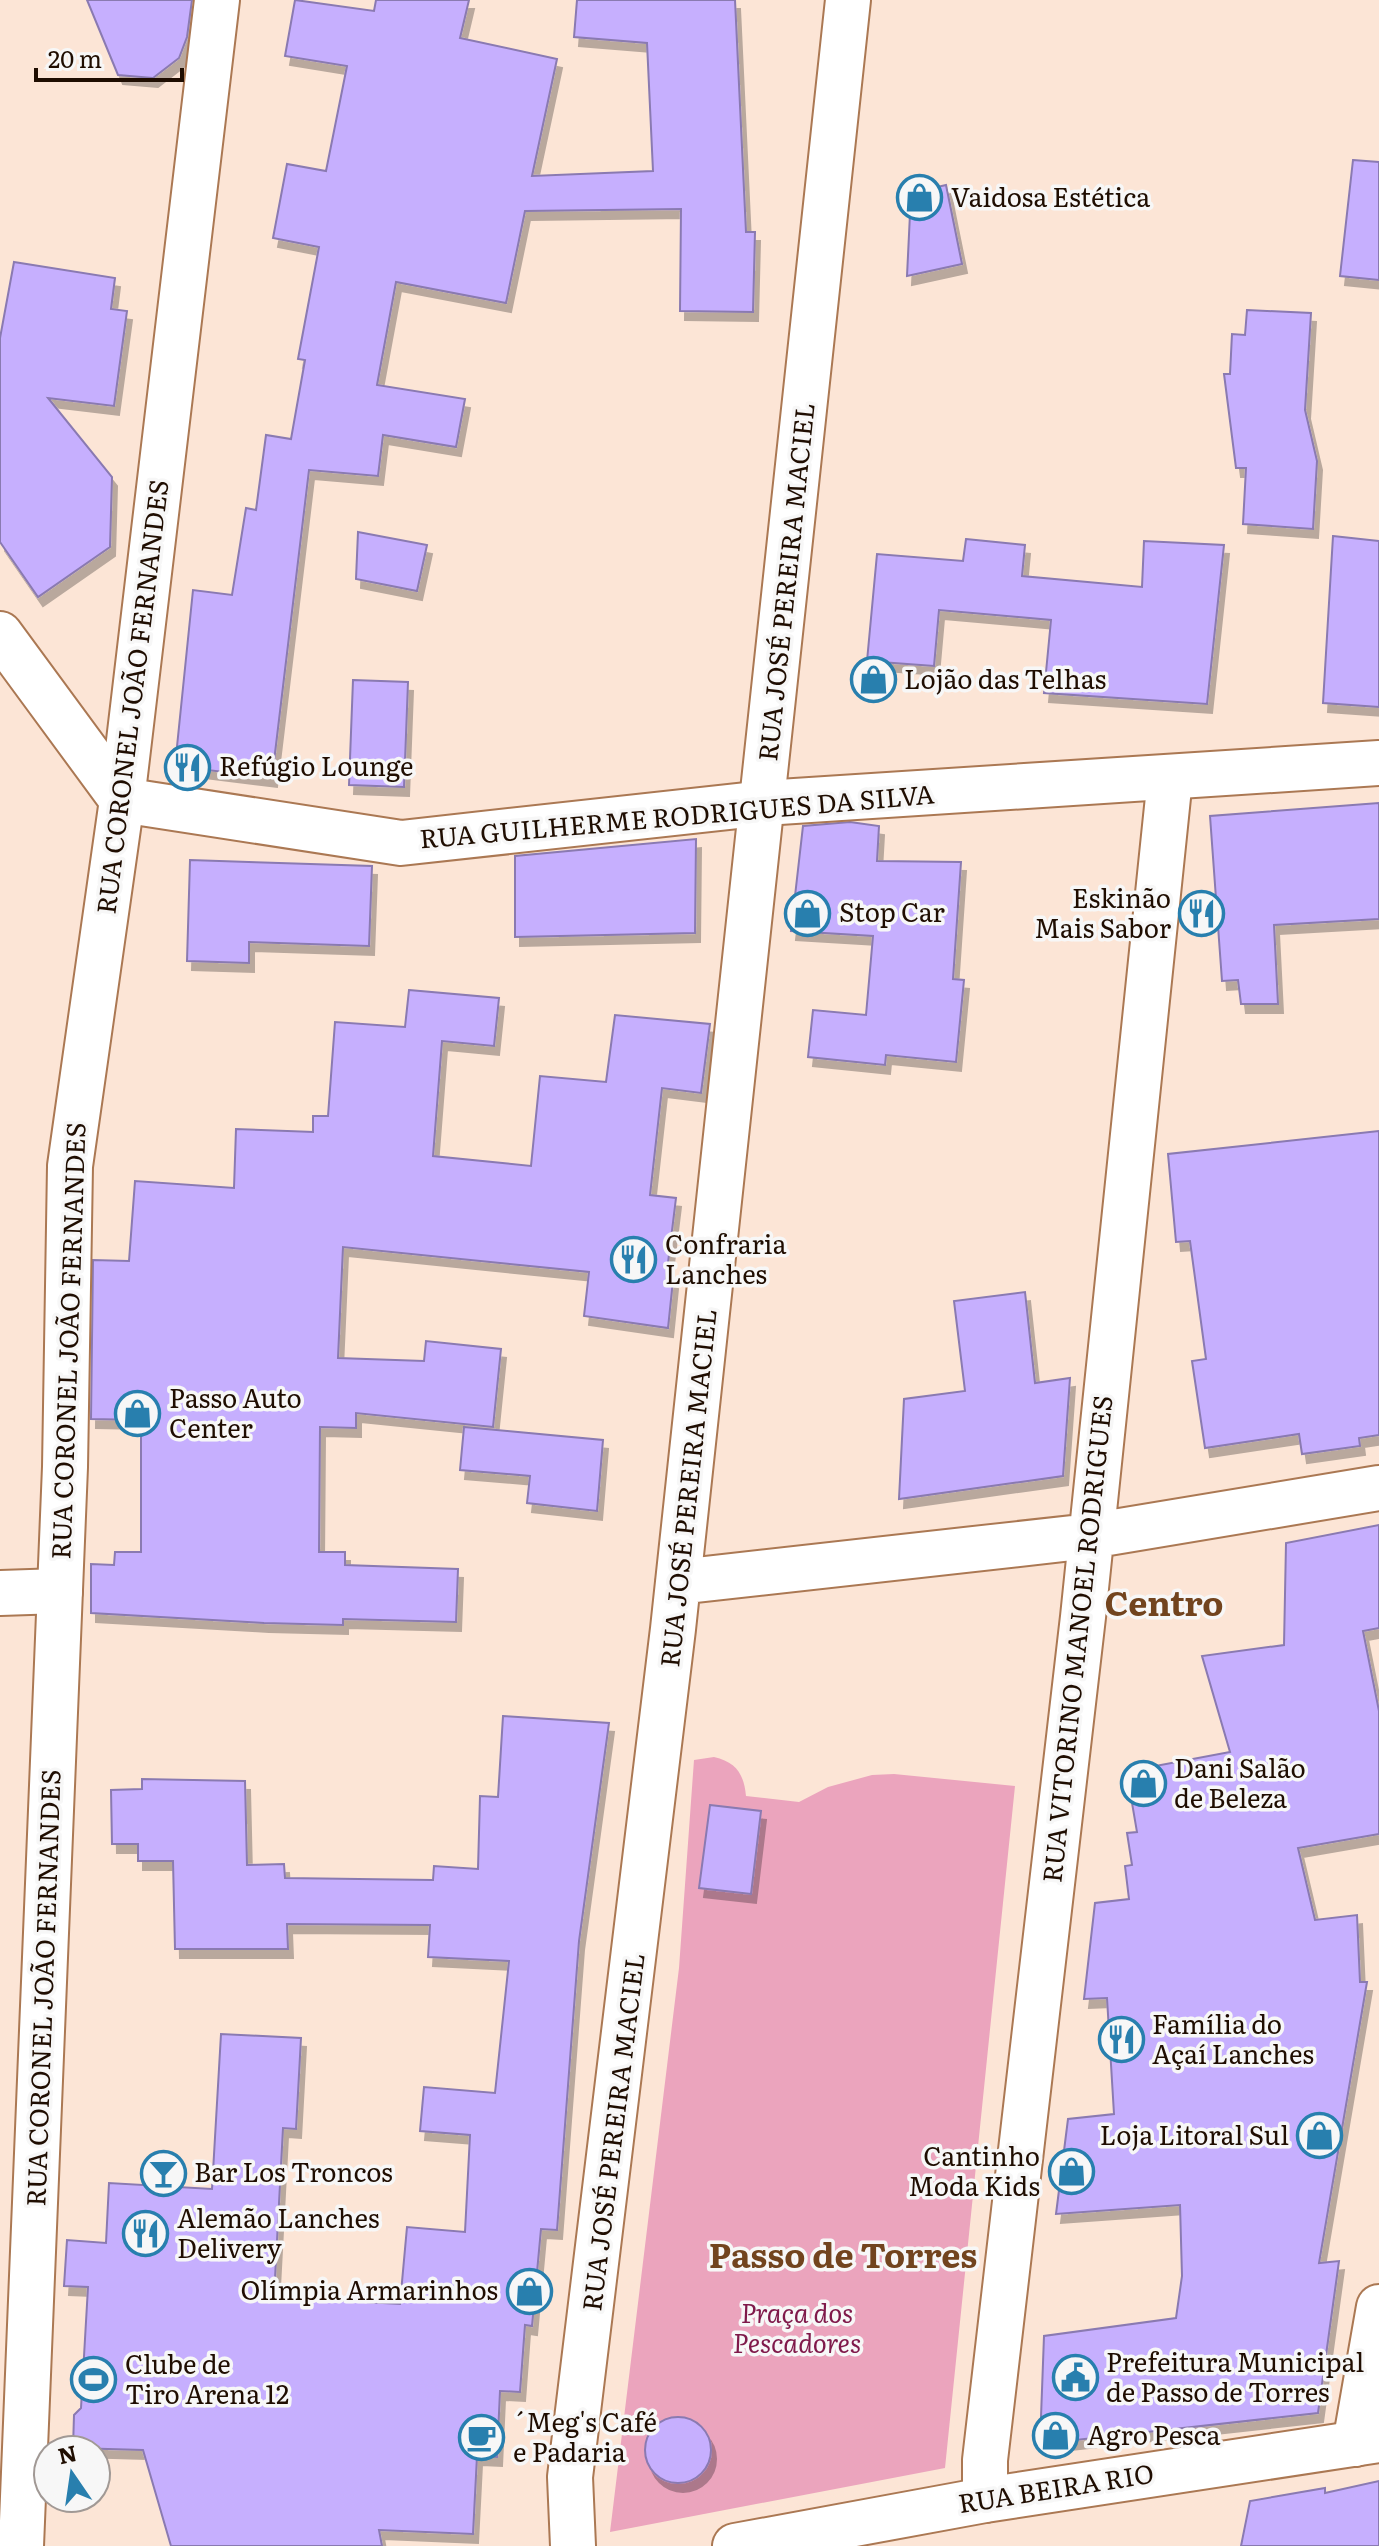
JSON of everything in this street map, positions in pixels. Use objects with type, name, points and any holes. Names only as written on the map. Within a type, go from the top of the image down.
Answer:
[{"type":"street","name":"RUA CORONEL JOÃO FERNANDES","points":[[21,2546],[13,2451],[60,1591],[70,1166],[122,800],[217,0]]},
{"type":"street","name":"RUA JOSÉ PEREIRA MACIEL","points":[[573,2546],[570,2477],[678,1582],[848,0]]},
{"type":"street","points":[[0,634],[122,800]]},
{"type":"street","name":"RUA GUILHERME RODRIGUES DA SILVA","points":[[122,800],[401,843],[764,803],[1379,763]]},
{"type":"street","name":"RUA VITORINO MANOEL RODRIGUES","points":[[985,2500],[985,2460],[1090,1536],[1170,778]]},
{"type":"street","points":[[678,1582],[1090,1536],[1379,1488]]},
{"type":"street","points":[[0,1593],[60,1591]]},
{"type":"street","points":[[1367,2442],[1379,2307]]},
{"type":"street","name":"RUA BEIRA RIO","points":[[735,2546],[985,2500],[1367,2442]]},
{"type":"green space","name":"Praça dos Pescadores","points":[[714,1757],[738,1770],[746,1796],[799,1802],[828,1787],[872,1775],[894,1774],[1015,1786],[945,2468],[610,2532],[679,1968],[694,1760]]},
{"type":"building","points":[[87,0],[192,0],[187,37],[179,58],[153,78],[118,75]]},
{"type":"building","points":[[295,0],[374,11],[376,0],[469,0],[460,38],[557,59],[532,176],[653,171],[647,43],[574,37],[577,0],[735,0],[746,232],[755,232],[753,312],[680,311],[681,209],[525,211],[506,303],[396,282],[377,385],[465,399],[456,447],[383,435],[378,476],[309,470],[272,778],[175,766],[193,590],[232,595],[246,508],[256,510],[266,435],[291,439],[305,360],[298,359],[319,247],[273,238],[287,164],[326,171],[347,66],[285,56]]},
{"type":"building","points":[[1353,160],[1379,162],[1379,280],[1340,276]]},
{"type":"building","points":[[946,185],[962,264],[907,276],[911,193]]},
{"type":"building","points":[[14,262],[115,278],[111,309],[127,311],[114,406],[48,398],[112,477],[110,547],[38,597],[0,542],[0,338]]},
{"type":"building","points":[[1247,310],[1311,313],[1305,410],[1317,461],[1313,529],[1243,524],[1246,468],[1236,468],[1224,374],[1230,374],[1232,334],[1245,335]]},
{"type":"building","points":[[358,532],[427,545],[417,591],[356,579]]},
{"type":"building","points":[[1333,536],[1379,541],[1379,707],[1323,703]]},
{"type":"building","points":[[966,539],[1025,545],[1022,576],[1142,587],[1144,541],[1224,545],[1207,704],[1044,693],[1051,620],[939,610],[934,666],[867,661],[877,554],[963,561]]},
{"type":"building","points":[[353,680],[408,682],[404,787],[349,785]]},
{"type":"building","points":[[1379,803],[1379,919],[1274,925],[1278,1004],[1241,1004],[1238,980],[1222,981],[1210,816]]},
{"type":"building","points":[[850,822],[879,826],[877,861],[961,862],[953,979],[964,980],[956,1062],[886,1055],[885,1065],[808,1057],[813,1010],[866,1015],[873,936],[791,931],[803,826]]},
{"type":"building","points":[[696,839],[695,933],[515,937],[515,856]]},
{"type":"building","points":[[190,860],[372,866],[369,946],[249,942],[249,963],[187,961]]},
{"type":"building","points":[[409,990],[499,998],[494,1046],[442,1041],[433,1156],[531,1166],[540,1076],[606,1082],[615,1015],[710,1024],[701,1093],[662,1088],[650,1195],[676,1198],[666,1279],[673,1280],[668,1328],[584,1316],[589,1272],[343,1247],[338,1358],[424,1361],[426,1341],[501,1349],[493,1427],[356,1413],[356,1428],[320,1427],[319,1552],[345,1552],[345,1565],[458,1569],[456,1622],[343,1619],[343,1625],[91,1613],[91,1564],[114,1565],[115,1552],[141,1552],[141,1420],[91,1419],[93,1260],[129,1261],[135,1181],[234,1188],[236,1129],[313,1132],[313,1116],[328,1116],[335,1022],[405,1027]]},
{"type":"building","points":[[1379,1131],[1379,1435],[1359,1438],[1360,1446],[1302,1454],[1299,1434],[1205,1448],[1192,1361],[1206,1359],[1190,1241],[1176,1242],[1168,1154]]},
{"type":"building","points":[[1025,1292],[1035,1383],[1070,1378],[1063,1476],[899,1499],[904,1399],[965,1391],[954,1301]]},
{"type":"building","points":[[464,1427],[603,1440],[597,1511],[527,1503],[530,1476],[460,1470]]},
{"type":"building","points":[[1379,1525],[1379,1628],[1363,1631],[1379,1711],[1379,1834],[1298,1848],[1315,1920],[1357,1915],[1360,1982],[1367,1982],[1319,2263],[1339,2261],[1318,2413],[1040,2444],[1044,2336],[1176,2318],[1182,2276],[1180,2205],[1056,2214],[1068,2119],[1114,2114],[1107,1998],[1084,1999],[1095,1903],[1129,1899],[1125,1866],[1132,1865],[1127,1833],[1137,1832],[1132,1803],[1141,1802],[1134,1770],[1230,1752],[1202,1656],[1284,1645],[1286,1543]]},
{"type":"building","points":[[503,1716],[609,1723],[579,1941],[557,2230],[541,2229],[532,2326],[525,2325],[520,2392],[500,2391],[497,2457],[477,2456],[473,2534],[379,2530],[382,2546],[171,2546],[143,2450],[112,2449],[112,2434],[73,2434],[74,2415],[81,2408],[88,2287],[64,2286],[67,2240],[106,2243],[109,2183],[212,2189],[221,2034],[301,2038],[296,2129],[283,2128],[274,2297],[400,2304],[407,2227],[465,2232],[470,2135],[420,2131],[424,2087],[495,2093],[509,1961],[428,1957],[430,1925],[287,1924],[288,1949],[175,1949],[173,1861],[138,1861],[138,1844],[112,1844],[111,1790],[142,1789],[142,1779],[245,1781],[247,1865],[284,1864],[285,1878],[433,1880],[434,1866],[478,1869],[480,1796],[498,1797]]},
{"type":"building","points":[[710,1805],[761,1811],[751,1894],[699,1888]]},
{"type":"building","points":[[678,2417],[691,2419],[706,2432],[711,2450],[709,2463],[696,2478],[678,2483],[665,2481],[650,2468],[645,2450],[647,2437],[660,2422]]},
{"type":"building","points":[[1379,2481],[1379,2546],[1241,2546],[1250,2501],[1325,2488],[1325,2493]]},
{"type":"place","name":"Vaidosa Estética","points":[[920,198]]},
{"type":"place","name":"Lojão das Telhas","points":[[873,680]]},
{"type":"place","name":"Refúgio Lounge","points":[[188,767]]},
{"type":"place","name":"Stop Car","points":[[808,913]]},
{"type":"place","name":"Eskinão Mais Sabor","points":[[1202,914]]},
{"type":"place","name":"Confraria Lanches","points":[[634,1260]]},
{"type":"place","name":"Passo Auto Center","points":[[138,1414]]},
{"type":"place","name":"Dani Salão de Beleza","points":[[1143,1784]]},
{"type":"place","name":"Família do Açaí Lanches","points":[[1121,2040]]},
{"type":"place","name":"Loja Litoral Sul","points":[[1320,2136]]},
{"type":"place","name":"Cantinho Moda Kids","points":[[1071,2172]]},
{"type":"place","name":"Bar Los Troncos","points":[[163,2173]]},
{"type":"place","name":"Alemão Lanches Delivery","points":[[146,2234]]},
{"type":"place","name":"Olímpia Armarinhos","points":[[529,2291]]},
{"type":"place","name":"Prefeitura Municipal de Passo de Torres","points":[[1075,2378]]},
{"type":"place","name":"Clube de Tiro Arena 12","points":[[94,2380]]},
{"type":"place","name":"Agro Pesca","points":[[1056,2436]]},
{"type":"place","name":"´Meg's Café e Padaria","points":[[482,2438]]},
{"type":"district","name":"Centro","points":[[1164,1604]]},
{"type":"district","name":"Passo de Torres","points":[[843,2256]]}]
